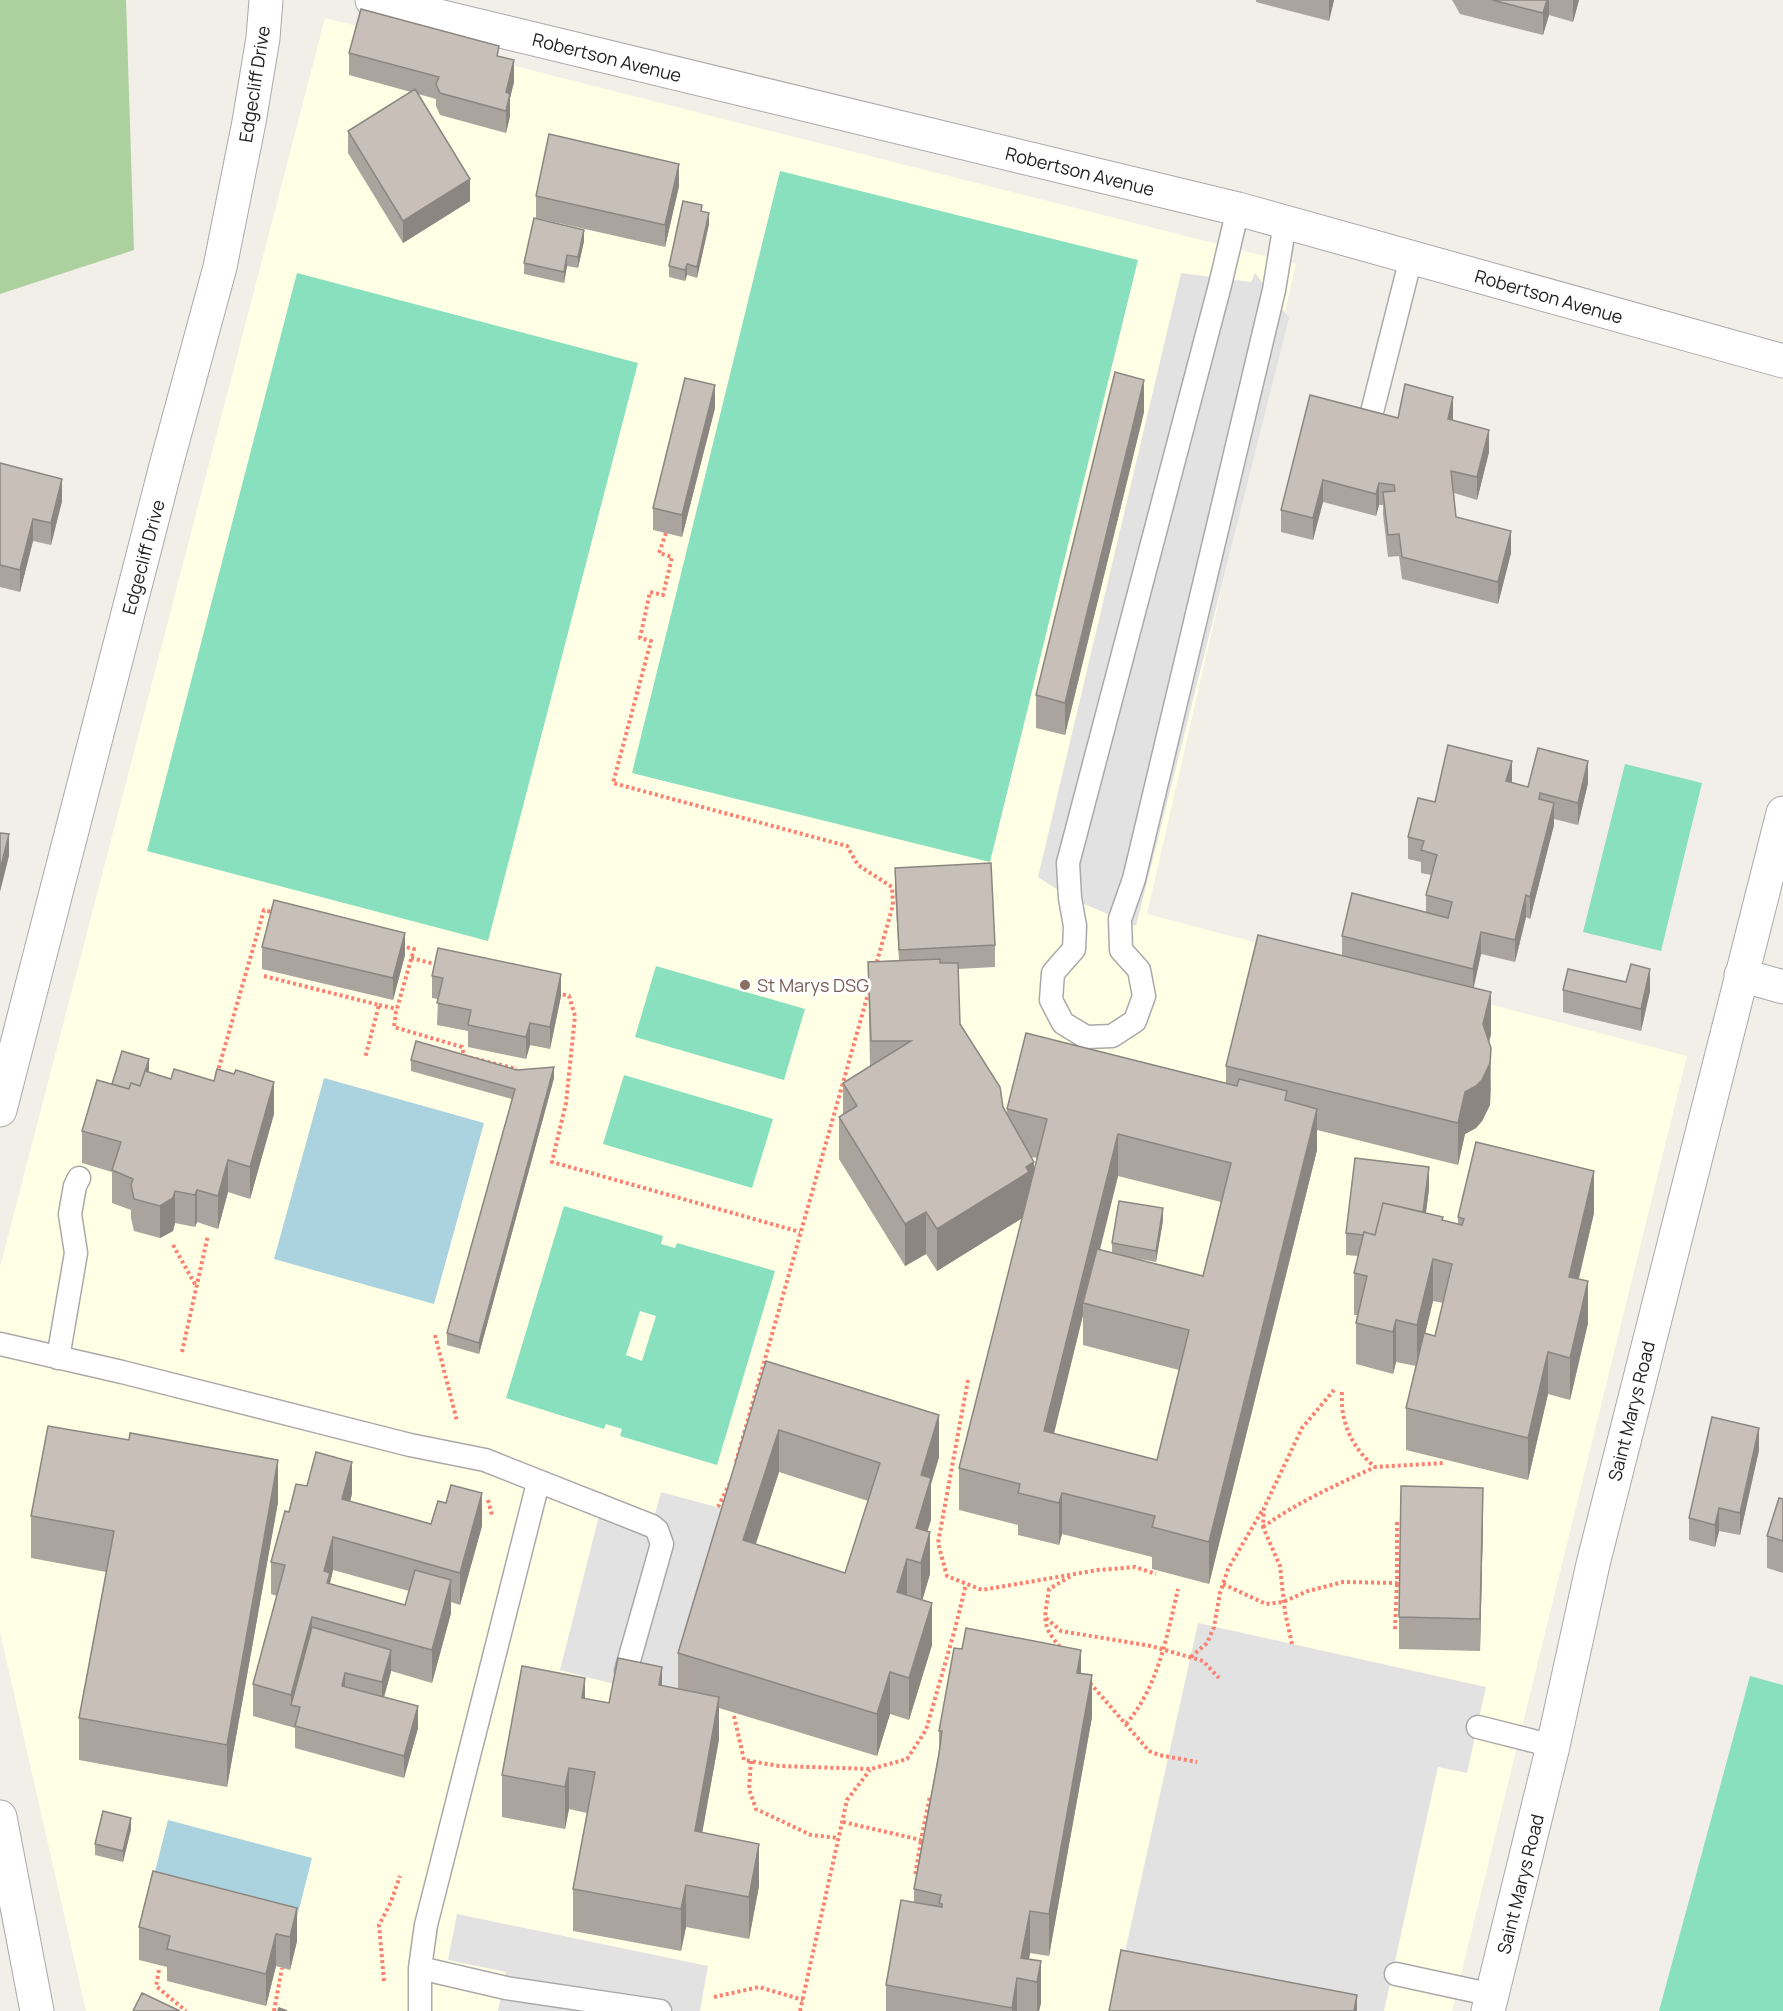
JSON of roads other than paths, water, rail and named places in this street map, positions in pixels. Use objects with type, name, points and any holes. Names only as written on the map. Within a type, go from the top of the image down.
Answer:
[{"type":"street","name":"Edgecliff Drive","points":[[0,1110],[167,462],[220,267],[249,122],[263,38],[266,0]]},
{"type":"street","name":"Robertson Avenue","points":[[372,0],[1238,209],[1783,361]]},
{"type":"street","name":"Saint Marys Road","points":[[1490,2003],[1553,1746],[1593,1564],[1783,813]]},
{"type":"street","points":[[1741,975],[1783,987]]},
{"type":"street","points":[[0,1817],[37,2011]]},
{"type":"lane","points":[[1238,209],[1068,863],[1070,898],[1075,926],[1074,949],[1053,973],[1051,1000],[1063,1023],[1086,1037],[1112,1036],[1135,1021],[1144,996],[1139,970],[1121,950],[1120,919],[1134,879],[1274,290],[1285,223]]},
{"type":"lane","points":[[1373,408],[1411,258]]},
{"type":"lane","points":[[58,1358],[76,1253],[70,1214],[75,1186],[79,1178]]},
{"type":"lane","points":[[0,1344],[399,1442],[485,1460],[538,1483],[652,1526],[662,1537],[660,1553],[626,1671]]},
{"type":"lane","points":[[420,2011],[420,1968],[426,1925],[538,1483]]},
{"type":"lane","points":[[1478,1727],[1553,1746]]},
{"type":"lane","points":[[420,1968],[506,1988],[660,2011]]},
{"type":"lane","points":[[1396,1974],[1490,2003]]},
{"type":"water","points":[[324,1078],[484,1123],[434,1304],[274,1259]]},
{"type":"water","points":[[168,1820],[312,1858],[295,1925],[151,1887]]},
{"type":"place","name":"St Marys DSG","points":[[745,985]]}]
